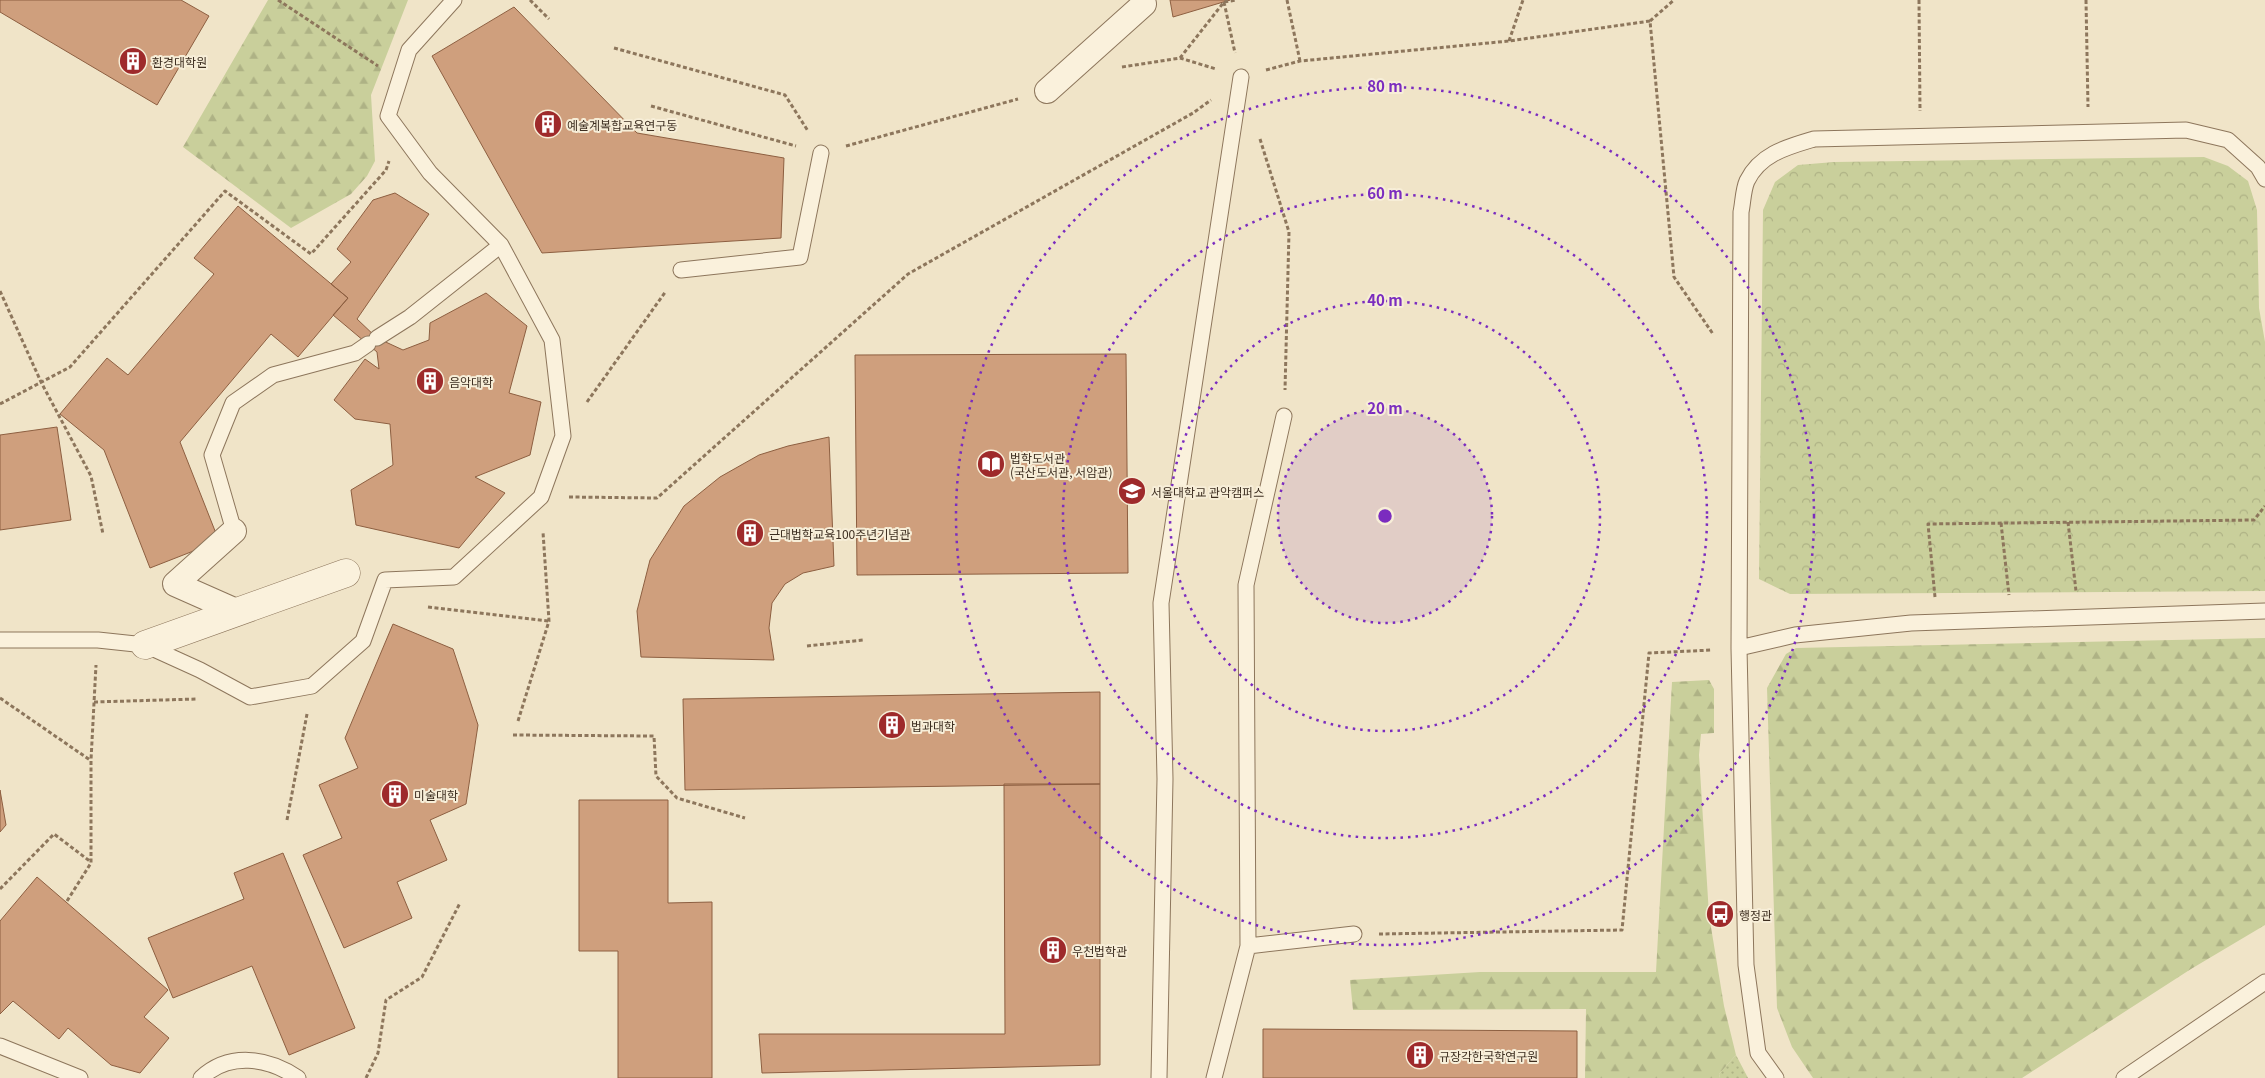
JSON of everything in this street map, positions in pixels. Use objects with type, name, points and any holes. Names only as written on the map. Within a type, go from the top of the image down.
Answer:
[{"type":"street","points":[[1047,91],[1144,4]]},
{"type":"street","points":[[234,531],[175,584],[236,611]]},
{"type":"street","points":[[145,645],[346,573]]},
{"type":"lane","points":[[0,640],[98,640],[145,645],[200,670],[250,697],[312,686],[363,641],[385,580],[454,577],[541,497],[563,436],[552,340],[501,245],[430,173],[388,116],[409,50],[454,0]]},
{"type":"lane","points":[[1158,1078],[1165,778],[1161,603],[1240,77]]},
{"type":"lane","points":[[1776,1078],[1758,1053],[1746,965],[1739,648],[1741,212],[1747,183],[1759,163],[1783,148],[1814,139],[2186,130],[2228,140],[2258,167],[2265,179]]},
{"type":"lane","points":[[681,270],[800,257],[821,153]]},
{"type":"lane","points":[[234,531],[212,454],[233,403],[273,375],[355,353],[410,317],[501,245]]},
{"type":"lane","points":[[1214,1078],[1248,946],[1246,585],[1284,416]]},
{"type":"lane","points":[[1739,648],[1795,635],[1911,623],[2265,611]]},
{"type":"lane","points":[[1248,946],[1354,934]]},
{"type":"lane","points":[[2124,1078],[2265,982]]},
{"type":"lane","points":[[0,1046],[80,1078]]},
{"type":"lane","points":[[201,1078],[211,1069],[229,1060],[250,1060],[273,1066],[298,1078]]},
{"type":"path","points":[[278,0],[358,53]]},
{"type":"path","points":[[530,0],[549,19]]},
{"type":"path","points":[[1180,58],[1224,2],[1237,0]]},
{"type":"path","points":[[1287,0],[1300,61]]},
{"type":"path","points":[[1509,41],[1522,0]]},
{"type":"path","points":[[518,721],[549,622],[541,497],[657,498],[908,274],[1193,113],[1240,77],[1300,61],[1509,41],[1650,21],[1674,0]]},
{"type":"path","points":[[1919,0],[1921,137]]},
{"type":"path","points":[[2086,0],[2088,133]]},
{"type":"path","points":[[1224,2],[1240,77]]},
{"type":"path","points":[[1650,21],[1674,277],[1740,374]]},
{"type":"path","points":[[614,48],[785,95],[821,153]]},
{"type":"path","points":[[1120,68],[1180,58],[1240,77]]},
{"type":"path","points":[[651,106],[821,153],[1047,91]]},
{"type":"path","points":[[0,404],[70,367],[225,191],[310,254],[386,170],[400,132]]},
{"type":"path","points":[[1258,132],[1289,232],[1284,416]]},
{"type":"path","points":[[563,436],[681,270]]},
{"type":"path","points":[[0,291],[41,382],[91,476],[103,534]]},
{"type":"path","points":[[1937,623],[1928,524],[2254,520],[2265,506]]},
{"type":"path","points":[[2068,522],[2078,618]]},
{"type":"path","points":[[2001,523],[2012,620]]},
{"type":"path","points":[[378,601],[549,622]]},
{"type":"path","points":[[67,900],[91,863],[91,760],[98,640]]},
{"type":"path","points":[[807,646],[864,640]]},
{"type":"path","points":[[1354,934],[1622,930],[1649,653],[1739,648]]},
{"type":"path","points":[[288,820],[312,686]]},
{"type":"path","points":[[0,698],[91,760]]},
{"type":"path","points":[[94,702],[201,699]]},
{"type":"path","points":[[513,735],[654,736],[656,776],[676,798],[745,818]]},
{"type":"path","points":[[0,889],[54,834],[91,863]]},
{"type":"path","points":[[366,1078],[378,1053],[386,1000],[422,977],[460,903]]},
{"type":"green space","points":[[268,0],[408,0],[371,95],[375,161],[367,176],[351,194],[291,228],[183,147]]},
{"type":"green space","points":[[2204,157],[2228,166],[2248,181],[2257,210],[2259,308],[2265,342],[2265,591],[1790,594],[1759,579],[1763,210],[1775,182],[1798,165],[1834,162]]},
{"type":"green space","points":[[2265,638],[2265,925],[2191,969],[2022,1078],[1813,1078],[1792,1047],[1777,1008],[1767,688],[1786,654],[1796,648]]},
{"type":"green space","points":[[1709,680],[1714,689],[1714,733],[1701,734],[1699,755],[1709,915],[1724,1006],[1736,1055],[1719,1074],[1720,1078],[1585,1078],[1586,1009],[1353,1010],[1350,980],[1480,972],[1656,972],[1672,682]]},
{"type":"green space","points":[[1736,1055],[1748,1078],[1720,1078],[1719,1074]]},
{"type":"building","name":"환경대학원","points":[[0,0],[181,0],[209,16],[157,105],[0,12]]},
{"type":"building","points":[[1170,0],[1230,0],[1173,17]]},
{"type":"building","name":"예술계복합교육연구동","points":[[514,7],[637,133],[784,158],[781,238],[542,253],[432,56]]},
{"type":"building","name":"음악대학","points":[[395,193],[429,214],[357,319],[377,338],[403,350],[429,340],[430,323],[486,293],[527,326],[509,393],[541,402],[530,455],[475,477],[505,493],[459,548],[356,525],[351,490],[393,465],[390,424],[355,419],[334,400],[365,359],[379,369],[377,352],[333,315],[348,298],[331,284],[351,262],[337,249],[373,200]]},
{"type":"building","points":[[238,206],[348,298],[298,357],[271,334],[180,442],[219,541],[150,568],[104,450],[60,414],[107,358],[128,375],[214,274],[194,258]]},
{"type":"building","name":"법학도서관 (국산도서관, 서암관)","points":[[1126,354],[1128,573],[857,575],[855,355]]},
{"type":"building","points":[[57,427],[71,520],[0,530],[0,435]]},
{"type":"building","name":"근대법학교육100주년기념관","points":[[829,437],[834,566],[803,573],[785,584],[772,603],[769,628],[774,660],[641,657],[637,611],[650,560],[684,506],[720,477],[759,455]]},
{"type":"building","name":"미술대학","points":[[393,624],[453,649],[478,725],[466,804],[430,820],[447,860],[397,882],[412,918],[344,948],[303,855],[342,838],[319,785],[358,768],[345,738]]},
{"type":"building","name":"법과대학","points":[[1100,692],[1100,784],[685,790],[683,699]]},
{"type":"building","name":"우천법학관","points":[[1004,784],[1100,784],[1100,1065],[762,1073],[759,1034],[1005,1034]]},
{"type":"building","points":[[0,790],[6,825],[0,832]]},
{"type":"building","points":[[579,800],[668,800],[668,903],[712,902],[712,1078],[618,1078],[618,951],[579,951]]},
{"type":"building","points":[[283,853],[355,1028],[289,1055],[252,966],[173,998],[148,938],[244,899],[234,873]]},
{"type":"building","points":[[37,877],[168,990],[144,1017],[169,1038],[140,1073],[111,1065],[68,1028],[59,1039],[13,1001],[0,1014],[0,921]]},
{"type":"building","name":"규장각한국학연구원","points":[[1263,1029],[1577,1031],[1577,1078],[1263,1078]]},
{"type":"place","name":"환경대학원","points":[[133,61]]},
{"type":"place","name":"예술계복합교육연구동","points":[[548,124]]},
{"type":"place","name":"음악대학","points":[[430,381]]},
{"type":"place","name":"법학도서관 (국산도서관, 서암관)","points":[[991,464]]},
{"type":"place","name":"서울대학교 관악캠퍼스","points":[[1132,491]]},
{"type":"place","name":"근대법학교육100주년기념관","points":[[750,533]]},
{"type":"place","name":"법과대학","points":[[892,725]]},
{"type":"place","name":"미술대학","points":[[395,794]]},
{"type":"place","name":"행정관","points":[[1720,914]]},
{"type":"place","name":"우천법학관","points":[[1053,950]]},
{"type":"place","name":"규장각한국학연구원","points":[[1420,1055]]}]
